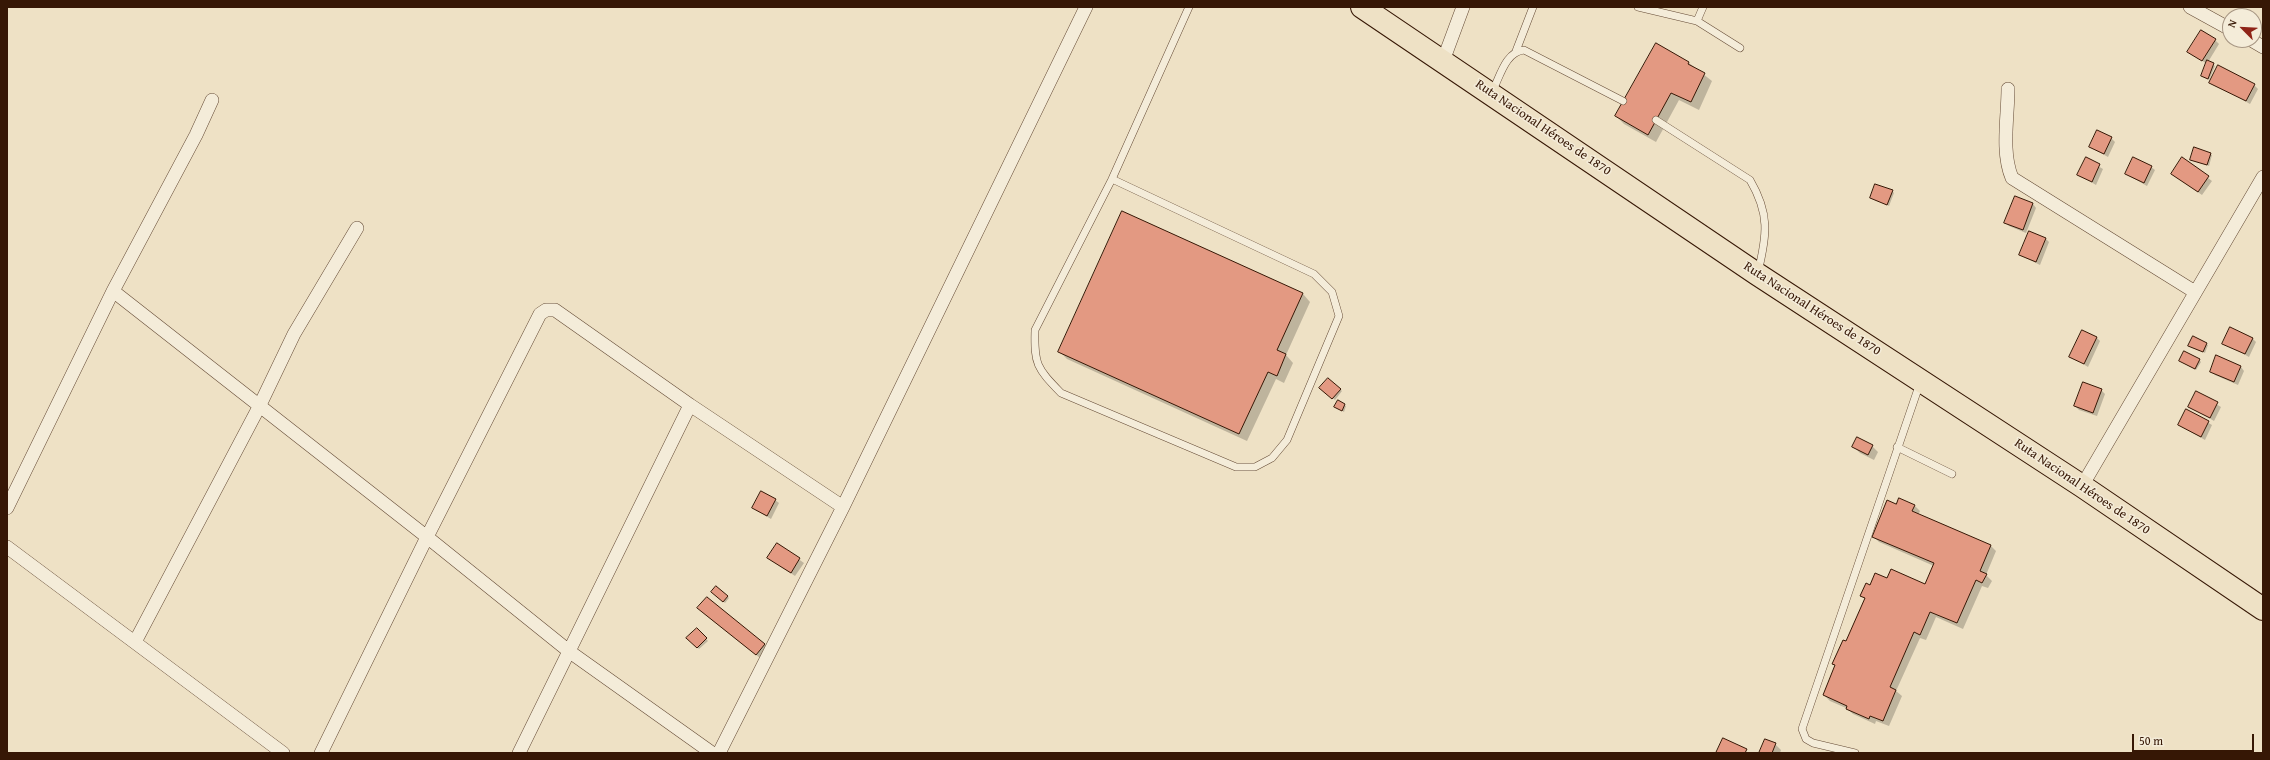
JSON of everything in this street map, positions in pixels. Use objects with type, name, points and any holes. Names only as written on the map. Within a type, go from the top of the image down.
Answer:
[{"type":"highway","name":"Ruta Nacional Héroes de 1870","points":[[1362,7],[1757,274],[2082,486],[2263,609]]},
{"type":"street","points":[[719,753],[843,507],[1086,7]]},
{"type":"street","points":[[1443,61],[1463,7]]},
{"type":"street","points":[[2190,7],[2222,25]]},
{"type":"street","points":[[2008,89],[2006,156],[2012,178],[2195,292]]},
{"type":"street","points":[[7,508],[113,292],[196,135],[212,100]]},
{"type":"street","points":[[2082,486],[2262,179]]},
{"type":"street","points":[[135,642],[259,407],[294,334],[357,228]]},
{"type":"street","points":[[113,292],[427,537],[570,652],[712,753]]},
{"type":"street","points":[[322,753],[427,537],[540,314],[546,310],[555,310],[690,405],[843,507]]},
{"type":"street","points":[[519,753],[570,652],[690,405]]},
{"type":"street","points":[[7,547],[283,753]]},
{"type":"lane","points":[[1112,179],[1314,274],[1332,292],[1339,316],[1287,440],[1272,458],[1255,467],[1236,467],[1061,393],[1043,375],[1034,356],[1035,330],[1112,179],[1189,7]]},
{"type":"lane","points":[[1492,94],[1509,57],[1516,51],[1533,7]]},
{"type":"lane","points":[[1638,7],[1697,20],[1740,48]]},
{"type":"lane","points":[[1697,20],[1703,7]]},
{"type":"lane","points":[[1516,51],[1524,50],[1534,53],[1623,101]]},
{"type":"lane","points":[[1656,120],[1750,180],[1759,196],[1766,227],[1765,242],[1757,274]]},
{"type":"lane","points":[[1855,753],[1813,743],[1806,739],[1802,729],[1896,447],[1921,381]]},
{"type":"lane","points":[[1896,447],[1952,474]]},
{"type":"building","points":[[2201,30],[2216,39],[2202,61],[2187,52]]},
{"type":"building","points":[[1656,43],[1689,62],[1688,64],[1705,73],[1691,102],[1671,93],[1648,135],[1615,116]]},
{"type":"building","points":[[2207,60],[2214,63],[2208,79],[2201,76]]},
{"type":"building","points":[[2218,65],[2255,84],[2246,101],[2209,83]]},
{"type":"building","points":[[2097,130],[2112,137],[2104,154],[2089,147]]},
{"type":"building","points":[[2194,147],[2211,153],[2207,165],[2190,160]]},
{"type":"building","points":[[2086,157],[2100,164],[2092,182],[2077,175]]},
{"type":"building","points":[[2133,157],[2152,166],[2144,183],[2125,174]]},
{"type":"building","points":[[2182,157],[2209,176],[2198,192],[2171,174]]},
{"type":"building","points":[[1875,184],[1893,190],[1887,205],[1870,198]]},
{"type":"building","points":[[2015,196],[2033,203],[2023,230],[2004,223]]},
{"type":"building","points":[[1122,211],[1303,293],[1277,350],[1286,354],[1277,376],[1268,372],[1239,434],[1058,352]]},
{"type":"building","points":[[2029,231],[2046,238],[2036,262],[2019,255]]},
{"type":"building","points":[[2230,327],[2253,338],[2245,354],[2222,344]]},
{"type":"building","points":[[2082,330],[2097,337],[2084,364],[2069,357]]},
{"type":"building","points":[[2193,336],[2207,343],[2203,352],[2188,346]]},
{"type":"building","points":[[2184,351],[2200,359],[2195,369],[2179,361]]},
{"type":"building","points":[[2216,355],[2241,366],[2234,382],[2210,372]]},
{"type":"building","points":[[1328,378],[1341,389],[1332,399],[1319,388]]},
{"type":"building","points":[[2083,382],[2102,389],[2093,413],[2074,406]]},
{"type":"building","points":[[2196,391],[2218,402],[2210,418],[2188,407]]},
{"type":"building","points":[[1338,400],[1345,404],[1342,411],[1334,407]]},
{"type":"building","points":[[2186,409],[2209,421],[2201,437],[2178,425]]},
{"type":"building","points":[[1857,437],[1873,445],[1868,455],[1852,447]]},
{"type":"building","points":[[761,491],[776,499],[767,516],[752,508]]},
{"type":"building","points":[[1899,498],[1915,505],[1912,511],[1991,545],[1980,571],[1987,574],[1982,583],[1976,580],[1957,623],[1930,612],[1920,635],[1914,632],[1890,687],[1896,690],[1883,721],[1870,716],[1869,719],[1846,709],[1847,706],[1823,695],[1835,665],[1832,664],[1843,640],[1846,641],[1865,598],[1860,596],[1866,583],[1870,585],[1875,573],[1887,578],[1891,569],[1925,584],[1934,563],[1872,537],[1887,500],[1896,504]]},
{"type":"building","points":[[777,543],[800,558],[791,573],[767,558]]},
{"type":"building","points":[[716,586],[728,596],[723,602],[711,592]]},
{"type":"building","points":[[707,597],[765,644],[756,655],[697,608]]},
{"type":"building","points":[[697,628],[707,638],[697,648],[686,638]]},
{"type":"building","points":[[1723,738],[1747,749],[1745,753],[1716,753]]},
{"type":"building","points":[[1765,739],[1776,743],[1772,753],[1759,753]]}]
